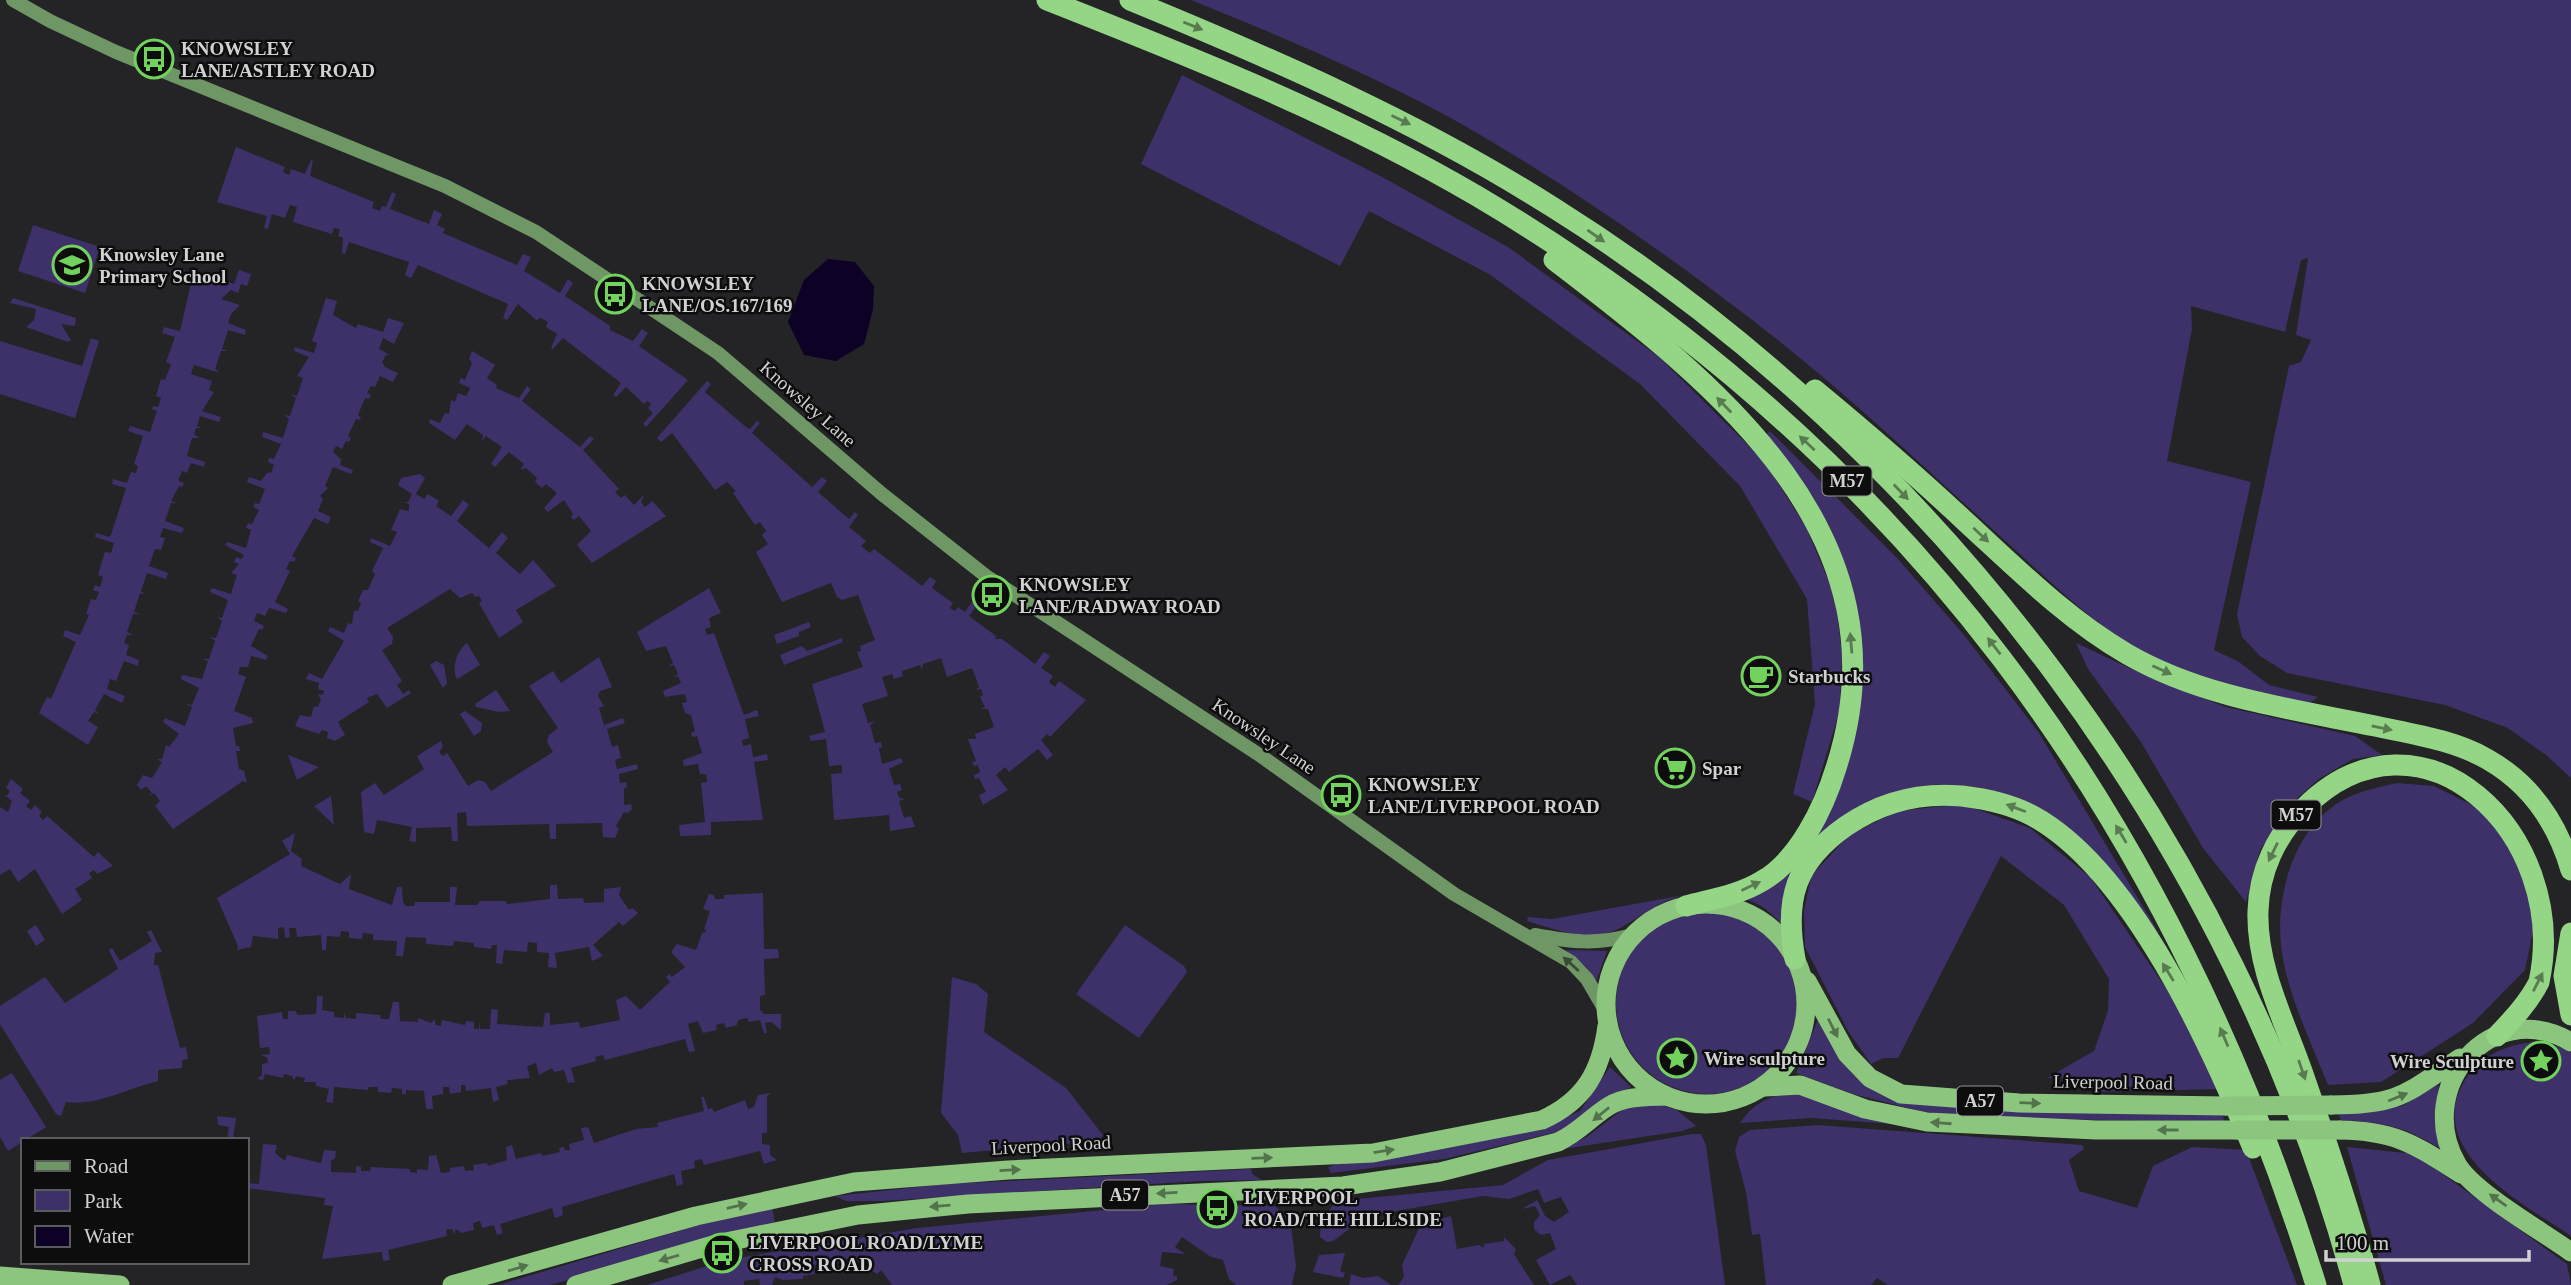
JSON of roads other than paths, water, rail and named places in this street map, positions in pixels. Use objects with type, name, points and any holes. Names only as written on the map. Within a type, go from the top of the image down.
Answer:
[{"type":"highway","name":"M57","points":[[1047,0],[1278,95],[1410,159],[1551,242],[1646,308],[1714,361],[1836,470],[1903,538],[1966,611],[2024,684],[2076,759],[2170,923],[2246,1088],[2316,1285]]},
{"type":"highway","name":"M57","points":[[1130,0],[1327,84],[1412,126],[1557,209],[1808,384],[1874,439],[2060,607],[2109,644],[2183,679],[2212,689],[2429,738],[2485,758],[2525,787],[2543,807],[2564,846],[2571,870]]},
{"type":"highway","name":"M57","points":[[1410,159],[1528,240],[1597,292],[1645,330],[1705,385],[1754,436],[1789,478],[1811,509],[1831,554],[1847,610],[1853,670],[1850,714],[1834,776],[1807,830],[1780,868],[1762,881],[1737,893],[1686,906]]},
{"type":"highway","name":"M57","points":[[1698,309],[1804,398],[1930,522],[2044,661],[2112,755],[2172,854],[2253,1009],[2317,1169],[2354,1285]]},
{"type":"highway","name":"M57","points":[[2370,1285],[2332,1162],[2272,988],[2260,937],[2259,896],[2268,860],[2297,814],[2327,788],[2365,771],[2387,767],[2432,768],[2453,773],[2483,787],[2509,806],[2523,822],[2543,854],[2549,871],[2555,903],[2553,936],[2546,966],[2536,988],[2497,1036]]},
{"type":"highway","name":"M57","points":[[1797,964],[1790,912],[1798,878],[1818,849],[1862,815],[1885,805],[1932,795],[1993,800],[2032,815],[2082,852],[2118,895],[2140,928],[2181,994],[2220,1068],[2269,1186],[2306,1252]]},
{"type":"highway","name":"A57","points":[[576,1285],[716,1244],[858,1215],[968,1204],[1343,1186],[1440,1172],[1558,1142],[1572,1136],[1608,1107],[1629,1098],[1665,1096],[1691,1103],[1717,1104],[1735,1101],[1764,1087],[1787,1063],[1802,1034],[1806,1001],[1797,964],[1768,925],[1749,914],[1729,907],[1686,906],[1651,920],[1633,935],[1613,966],[1606,1018],[1621,1059],[1633,1074],[1665,1096]]},
{"type":"highway","points":[[2571,933],[2564,976],[2571,1015]]},
{"type":"highway","name":"Liverpool Road","points":[[1797,964],[1847,1054],[1870,1078],[1901,1094],[1921,1098],[2099,1106],[2368,1105],[2393,1100],[2418,1088],[2475,1048]]},
{"type":"highway","name":"Liverpool Road","points":[[452,1285],[696,1216],[854,1182],[958,1172],[1373,1153],[1542,1120],[1560,1112],[1585,1090],[1599,1067],[1606,1018]]},
{"type":"highway","name":"A57","points":[[2465,1177],[2446,1138],[2444,1109],[2446,1095],[2458,1067],[2475,1048],[2511,1031],[2547,1032],[2571,1042]]},
{"type":"highway","name":"A57","points":[[1764,1087],[1800,1085],[1865,1109],[1927,1122],[2096,1130],[2376,1131],[2396,1136],[2465,1177],[2571,1252]]},
{"type":"highway","points":[[0,1276],[120,1285]]},
{"type":"main road","name":"Knowsley Lane","points":[[13,0],[116,52],[445,186],[536,232],[718,353],[882,494],[986,576],[1261,756],[1454,894],[1571,962],[1587,979],[1606,1018]]},
{"type":"main road","name":"Knowsley Lane","points":[[1523,933],[1582,944],[1602,943],[1633,935]]},
{"type":"water","points":[[828,259],[855,262],[874,286],[873,309],[864,344],[836,361],[804,355],[788,322],[804,280]]},
{"type":"place","name":"KNOWSLEY LANE/ASTLEY ROAD","points":[[154,59]]},
{"type":"place","name":"Knowsley Lane Primary School","points":[[72,265]]},
{"type":"place","name":"KNOWSLEY LANE/OS.167/169","points":[[615,294]]},
{"type":"place","name":"KNOWSLEY LANE/RADWAY ROAD","points":[[992,595]]},
{"type":"place","name":"Starbucks","points":[[1761,676]]},
{"type":"place","name":"Spar","points":[[1675,768]]},
{"type":"place","name":"KNOWSLEY LANE/LIVERPOOL ROAD","points":[[1341,795]]},
{"type":"place","name":"Wire sculpture","points":[[1677,1058]]},
{"type":"place","name":"Wire Sculpture","points":[[2541,1061]]},
{"type":"place","name":"LIVERPOOL ROAD/THE HILLSIDE","points":[[1217,1208]]},
{"type":"place","name":"LIVERPOOL ROAD/LYME CROSS ROAD","points":[[722,1253]]}]
